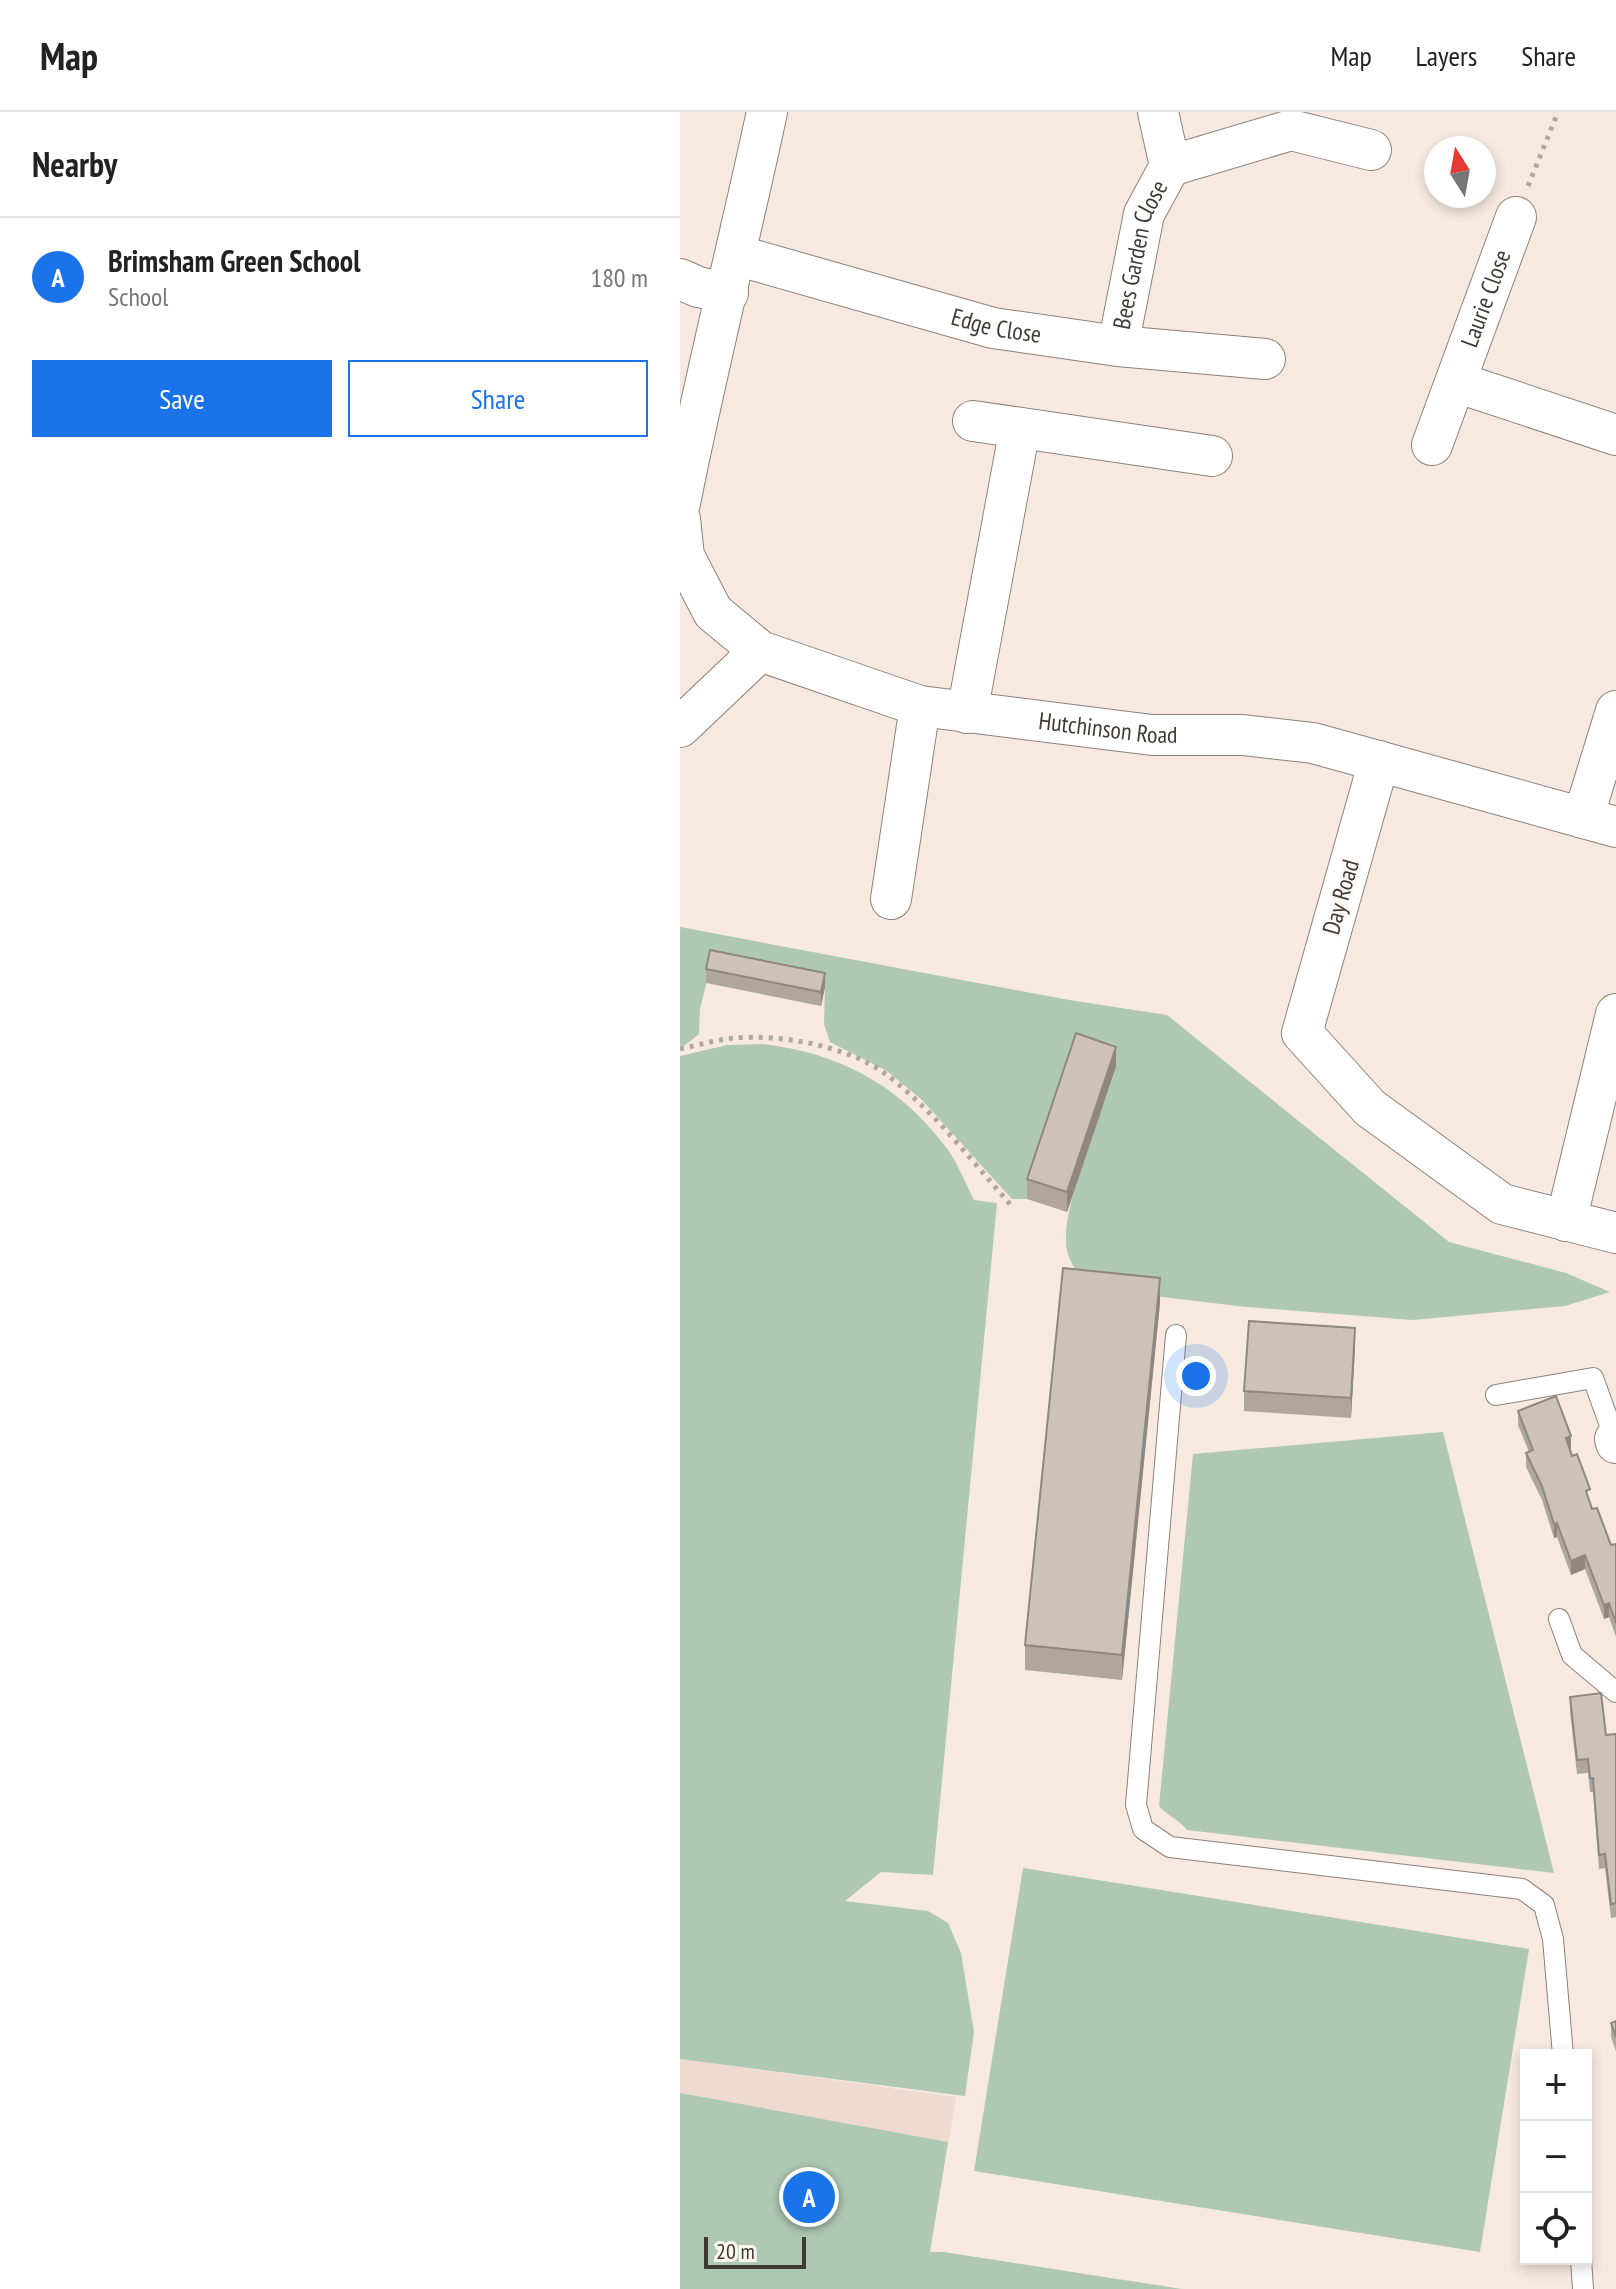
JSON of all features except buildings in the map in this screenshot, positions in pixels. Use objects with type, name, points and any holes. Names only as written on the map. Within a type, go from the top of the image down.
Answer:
[{"type":"street","points":[[680,503],[767,112]]},
{"type":"street","name":"Bees Garden Close","points":[[1118,346],[1144,214],[1170,166],[1158,112]]},
{"type":"street","name":"Bees Garden Close","points":[[1170,166],[1291,130],[1371,150]]},
{"type":"street","name":"Laurie Close","points":[[1432,445],[1516,217]]},
{"type":"street","name":"Edge Close","points":[[736,255],[993,328],[1118,346],[1265,359]]},
{"type":"street","points":[[680,279],[698,287],[728,293]]},
{"type":"street","points":[[1456,382],[1616,435]]},
{"type":"street","points":[[973,421],[1212,456]]},
{"type":"street","points":[[967,713],[1020,428]]},
{"type":"street","name":"Hutchinson Road","points":[[681,544],[713,612],[760,651],[920,706],[1152,735],[1243,735],[1313,743],[1600,822]]},
{"type":"street","points":[[680,727],[760,651]]},
{"type":"street","points":[[891,899],[920,706]]},
{"type":"street","points":[[1600,822],[1616,711]]},
{"type":"street","name":"Day Road","points":[[1379,761],[1302,1033],[1370,1108],[1502,1204],[1566,1221]]},
{"type":"street","points":[[1616,1014],[1566,1221],[1616,1233]]},
{"type":"lane","points":[[1176,1335],[1136,1805],[1143,1829],[1170,1847],[1522,1889],[1544,1905],[1553,1939],[1562,2049]]},
{"type":"lane","points":[[1496,1395],[1593,1378],[1615,1441]]},
{"type":"lane","points":[[1559,1619],[1572,1655],[1616,1692]]},
{"type":"lane","points":[[1581,2265],[1583,2289]]},
{"type":"path","points":[[1516,217],[1558,112]]},
{"type":"path","points":[[680,1049],[735,1038],[773,1038],[808,1043],[862,1062],[885,1073],[932,1115],[1010,1204]]},
{"type":"shaded area","points":[[680,2059],[956,2097],[923,2289],[680,2289]]},
{"type":"green space","points":[[680,927],[1069,1000],[1167,1015],[1449,1242],[1566,1273],[1610,1292],[1565,1306],[1413,1320],[1246,1307],[1103,1290],[1075,1269],[1066,1240],[1068,1218],[1082,1164],[1116,1067],[1076,1054],[1027,1199],[1012,1199],[921,1099],[887,1071],[830,1042],[824,1024],[825,987],[711,964],[700,1009],[699,1034],[680,1049]]},
{"type":"green space","points":[[763,1044],[791,1048],[842,1064],[887,1089],[927,1124],[945,1146],[974,1200],[997,1203],[933,1875],[881,1872],[845,1901],[928,1911],[948,1923],[961,1953],[974,2032],[965,2096],[680,2059],[680,1056],[727,1045]]},
{"type":"green space","points":[[1443,1432],[1554,1873],[1187,1830],[1159,1806],[1193,1454]]},
{"type":"green space","points":[[1023,1868],[1529,1949],[1480,2252],[974,2171]]},
{"type":"green space","points":[[680,2093],[948,2142],[930,2252],[1182,2289],[680,2289]]},
{"type":"place","name":"Brimsham Green School","points":[[809,2197]]}]
